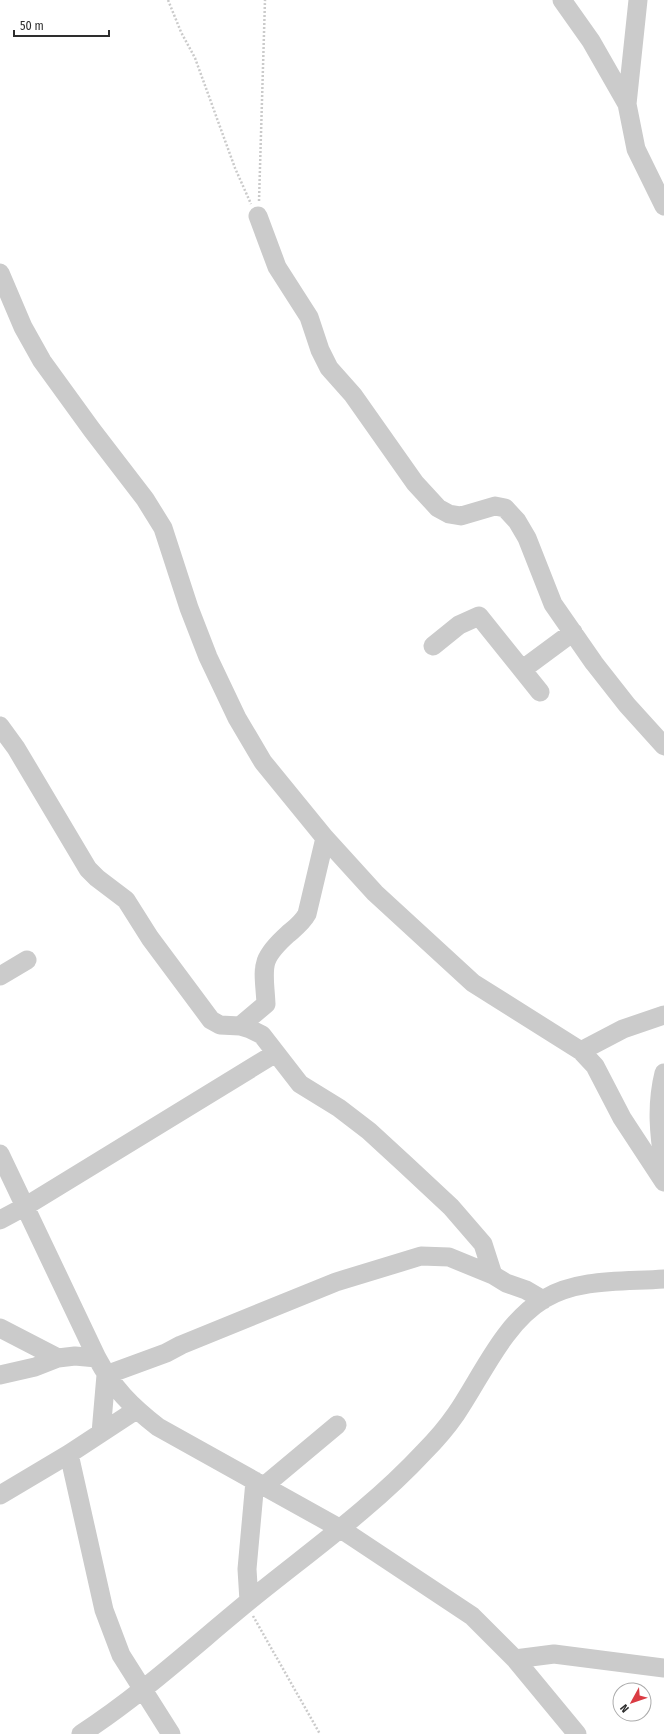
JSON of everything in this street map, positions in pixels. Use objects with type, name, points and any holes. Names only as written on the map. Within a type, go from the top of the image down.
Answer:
[{"type":"street","points":[[562,0],[591,41],[627,104]]},
{"type":"street","points":[[638,0],[627,104],[636,149],[664,206]]},
{"type":"street","points":[[258,216],[277,267],[309,318],[320,350],[329,368],[353,396],[415,483],[438,508],[448,514],[461,516],[495,506],[505,508],[517,521],[527,538],[553,604],[594,663],[664,746]]},
{"type":"street","points":[[0,273],[23,326],[42,361],[92,430],[145,499],[163,528],[189,608],[208,658],[237,718],[263,762],[325,838],[375,893],[473,983],[581,1051],[595,1066],[622,1118],[664,1182]]},
{"type":"street","points":[[433,646],[459,625],[479,616],[540,692]]},
{"type":"street","points":[[523,669],[573,632]]},
{"type":"street","points":[[0,726],[16,748],[88,869],[97,878],[126,900],[150,938],[211,1020],[220,1025],[240,1026],[262,1035],[300,1084],[339,1108],[369,1131],[451,1207],[483,1244],[493,1275]]},
{"type":"street","points":[[240,1026],[266,1004],[264,967],[267,955],[304,920],[307,914],[325,838]]},
{"type":"street","points":[[0,976],[28,960]]},
{"type":"street","points":[[581,1051],[623,1029],[664,1015]]},
{"type":"street","points":[[0,1220],[26,1206],[276,1053]]},
{"type":"street","points":[[664,1073],[658,1108],[659,1134],[664,1166]]},
{"type":"street","points":[[0,1154],[26,1206],[96,1358],[106,1375],[136,1410],[158,1427],[341,1529],[472,1616],[515,1659],[577,1734]]},
{"type":"street","points":[[106,1375],[166,1353],[181,1345],[336,1282],[407,1259],[421,1256],[449,1256],[493,1275],[506,1283],[526,1290],[543,1300]]},
{"type":"street","points":[[81,1734],[143,1690],[248,1602],[341,1529],[402,1474],[434,1442],[455,1415],[499,1346],[517,1322],[543,1300],[565,1289],[592,1284],[664,1279]]},
{"type":"street","points":[[0,1328],[58,1358]]},
{"type":"street","points":[[0,1375],[35,1367],[58,1358],[75,1356],[96,1358]]},
{"type":"street","points":[[101,1433],[106,1375]]},
{"type":"street","points":[[0,1495],[69,1454],[136,1410]]},
{"type":"street","points":[[248,1602],[246,1569],[259,1483],[336,1425]]},
{"type":"street","points":[[69,1454],[104,1610],[121,1655],[171,1734]]},
{"type":"street","points":[[515,1659],[554,1654],[664,1668]]},
{"type":"path","points":[[168,0],[181,32],[195,58],[235,168],[258,216]]},
{"type":"path","points":[[258,216],[265,0]]},
{"type":"path","points":[[248,1602],[320,1734]]}]
